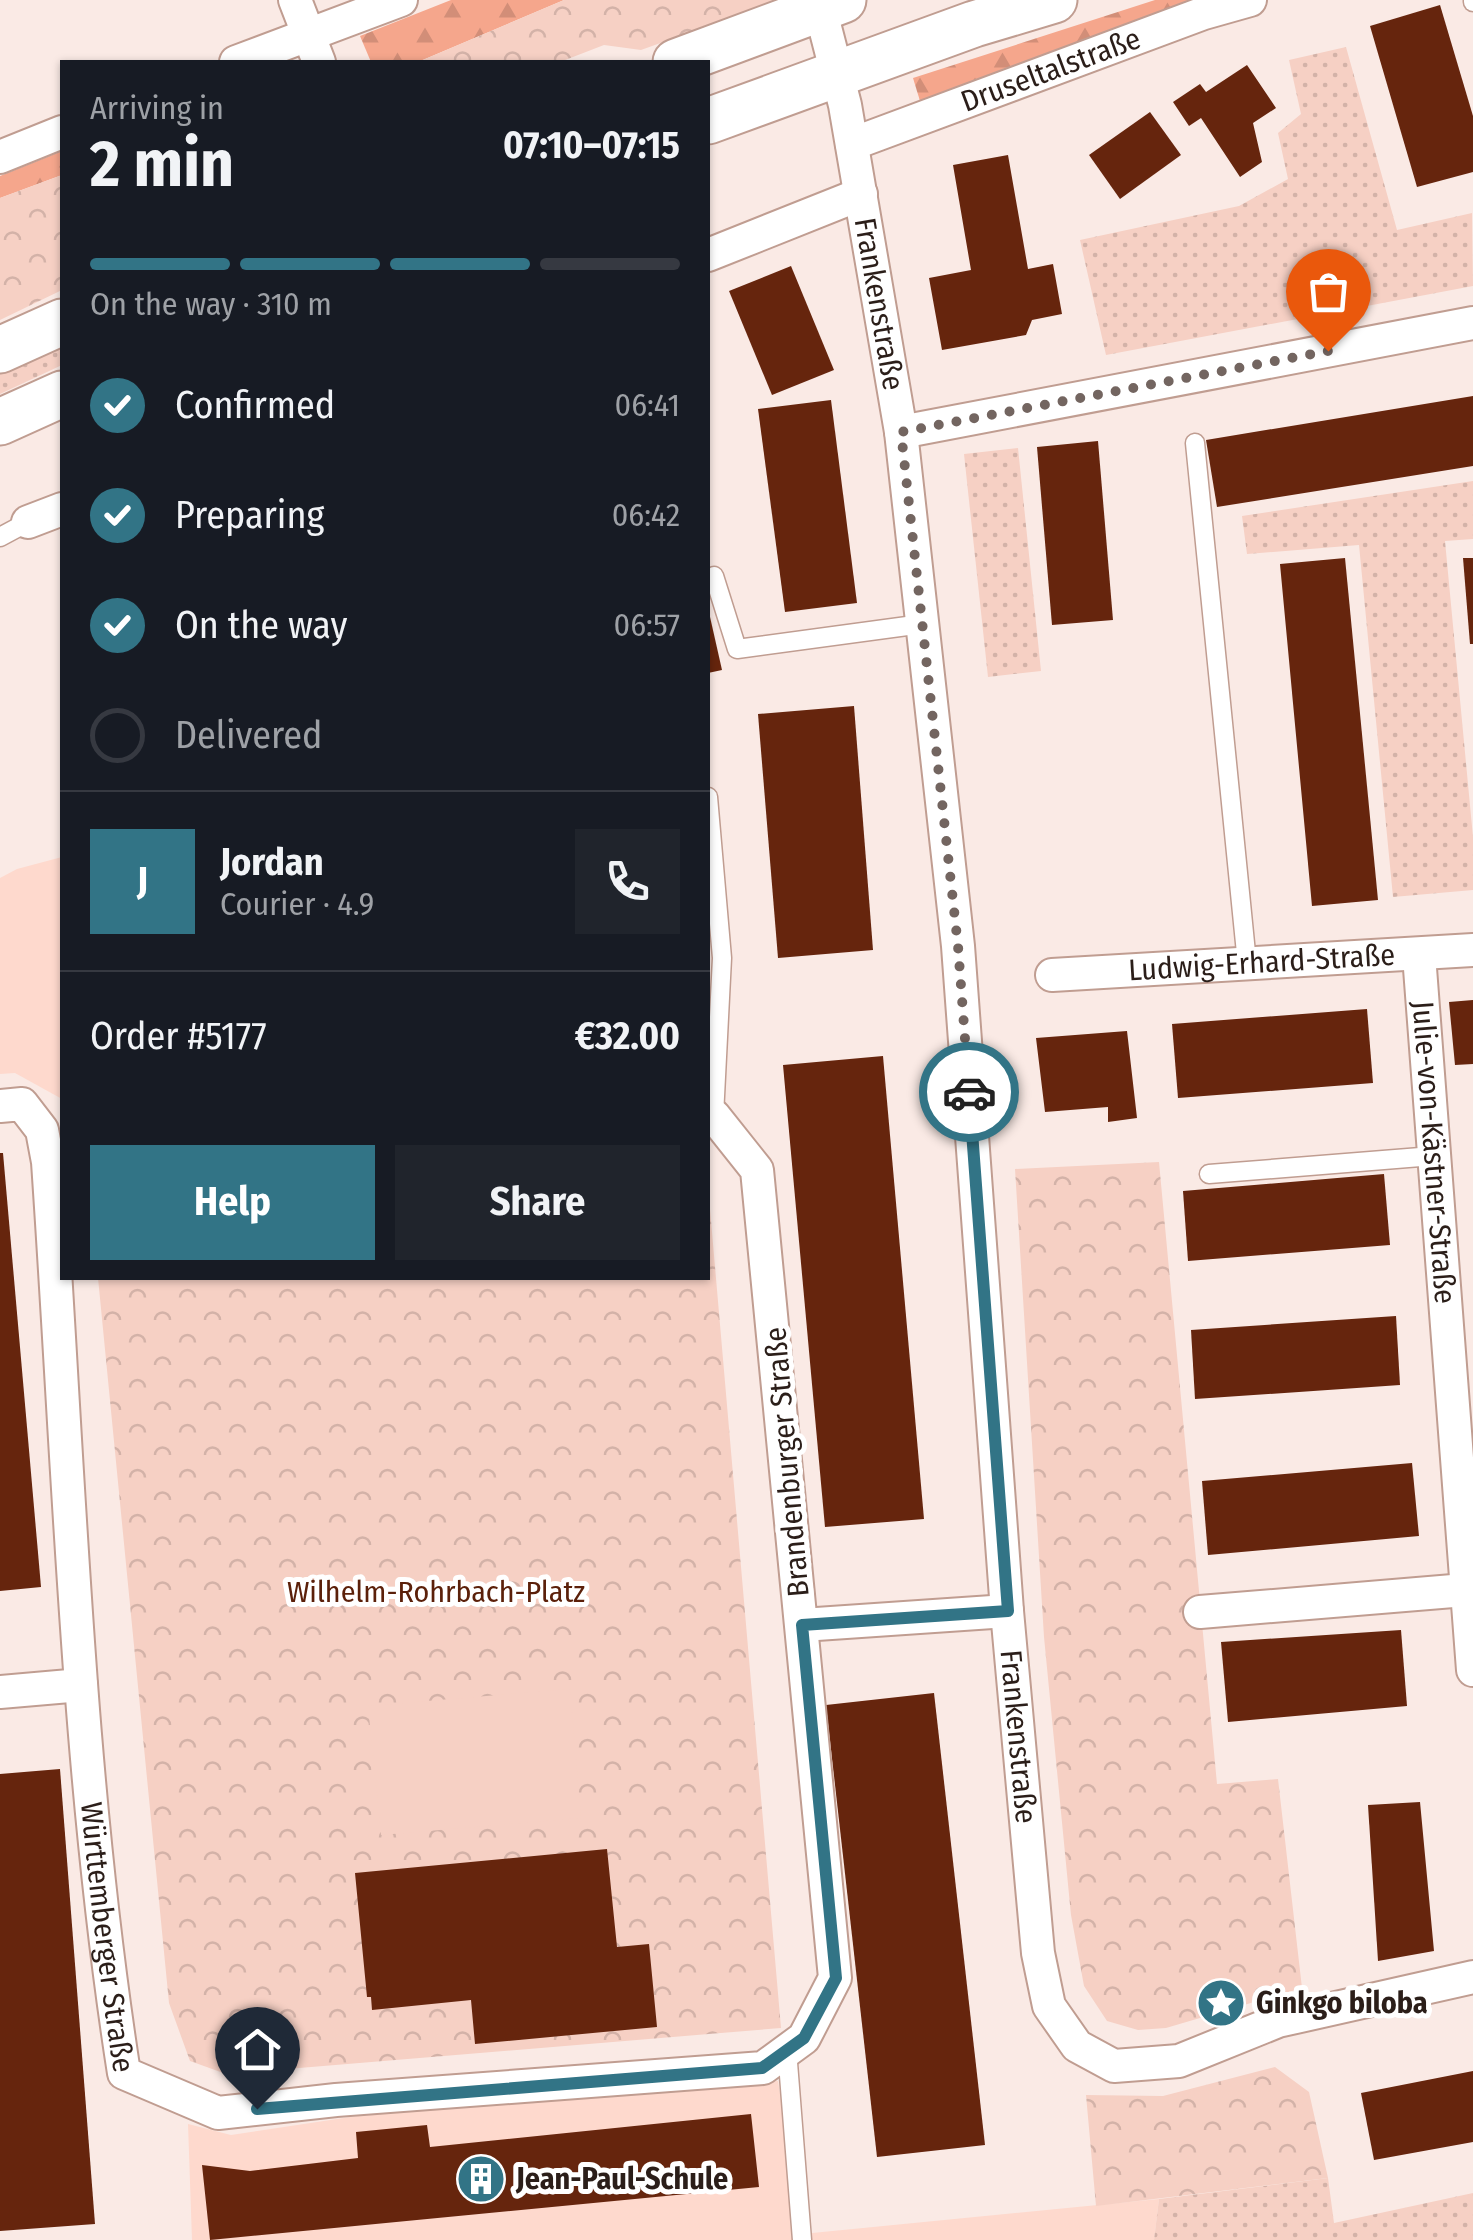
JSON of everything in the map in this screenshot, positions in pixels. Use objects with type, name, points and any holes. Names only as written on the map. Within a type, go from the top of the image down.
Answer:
[{"type":"main road","points":[[710,120],[1054,0]]},
{"type":"main road","points":[[681,60],[832,4]]},
{"type":"main road","points":[[0,350],[60,323]]},
{"type":"main road","points":[[0,422],[60,395]]},
{"type":"street","points":[[295,0],[314,48]]},
{"type":"street","points":[[247,60],[314,48],[401,0]]},
{"type":"street","name":"Druseltalstraße","points":[[852,144],[1204,13],[1250,0]]},
{"type":"street","name":"Frankenstraße","points":[[832,4],[838,73],[901,432],[958,946],[1008,1611],[1038,1953],[1049,2006],[1077,2046],[1114,2066],[1179,2061],[1278,2021],[1473,1976]]},
{"type":"street","points":[[0,157],[60,133]]},
{"type":"street","points":[[710,254],[861,194]]},
{"type":"street","points":[[901,432],[1473,323]]},
{"type":"street","points":[[14,530],[60,510]]},
{"type":"street","name":"Ludwig-Erhard-Straße","points":[[1052,974],[1473,950]]},
{"type":"street","name":"Julie-von-Kästner-Straße","points":[[1418,955],[1473,1670]]},
{"type":"street","points":[[0,1106],[22,1104],[42,1130],[55,1162]]},
{"type":"street","name":"Brandenburger Straße","points":[[711,1115],[757,1170],[802,1625],[1008,1611]]},
{"type":"street","name":"Württemberger Straße","points":[[55,1162],[60,1259]]},
{"type":"street","name":"Württemberger Straße","points":[[61,1280],[82,1685],[104,1944],[124,2073],[218,2113],[336,2100],[762,2068],[804,2038],[836,1978],[802,1625]]},
{"type":"street","points":[[1200,1612],[1465,1590]]},
{"type":"street","points":[[0,1692],[82,1685]]},
{"type":"lane","points":[[1195,443],[1247,964]]},
{"type":"lane","points":[[714,576],[737,649],[922,624]]},
{"type":"lane","points":[[710,820],[722,958],[711,1115]]},
{"type":"lane","points":[[1209,1174],[1433,1156]]},
{"type":"lane","points":[[787,2050],[802,2240]]},
{"type":"shaded area","points":[[60,858],[60,1098],[15,1073],[0,1074],[0,878],[17,869]]},
{"type":"shaded area","points":[[778,2081],[802,2234],[1159,2199],[1154,2240],[192,2240],[188,2124],[231,2135],[357,2116]]},
{"type":"green space","points":[[451,0],[564,0],[423,60],[370,60],[360,36]]},
{"type":"green space","points":[[564,0],[780,0],[641,50],[604,45],[565,60],[423,60]]},
{"type":"green space","points":[[1155,0],[1211,0],[920,101],[913,78]]},
{"type":"green space","points":[[1346,47],[1397,230],[1472,213],[1473,286],[1106,355],[1080,240],[1239,206],[1288,179],[1278,133],[1301,114],[1289,60]]},
{"type":"green space","points":[[60,152],[60,176],[0,198],[0,176]]},
{"type":"green space","points":[[60,176],[60,291],[0,320],[0,198]]},
{"type":"green space","points":[[60,346],[60,366],[0,394],[0,374]]},
{"type":"green space","points":[[1018,448],[1041,671],[988,677],[964,454]]},
{"type":"green space","points":[[1473,481],[1473,539],[1445,541],[1473,837],[1473,890],[1393,897],[1359,545],[1247,554],[1242,516]]},
{"type":"green space","points":[[1159,1162],[1217,1784],[1278,1779],[1302,1988],[1166,2028],[1138,2030],[1107,2021],[1084,1986],[1071,1915],[1044,1637],[1015,1169]]},
{"type":"green space","name":"Wilhelm-Rohrbach-Platz","points":[[710,1209],[781,2028],[226,2074],[190,2061],[169,2003],[98,1280],[710,1280]]},
{"type":"green space","points":[[570,1689],[581,1818],[381,1835],[368,1706]]},
{"type":"green space","points":[[1275,2067],[1309,2092],[1328,2178],[1096,2206],[1086,2095],[1163,2096]]},
{"type":"green space","points":[[1328,2178],[1334,2223],[1473,2193],[1473,2240],[1154,2240],[1159,2199]]},
{"type":"building","points":[[1440,5],[1473,116],[1473,172],[1417,187],[1370,26]]},
{"type":"building","points":[[1247,65],[1276,108],[1253,123],[1262,162],[1240,177],[1201,118],[1189,126],[1173,102],[1200,84],[1206,92]]},
{"type":"building","points":[[1150,112],[1181,155],[1120,199],[1089,155]]},
{"type":"building","points":[[1008,155],[1028,269],[1053,264],[1062,314],[1032,320],[1026,335],[942,350],[929,278],[971,270],[953,165]]},
{"type":"building","points":[[791,266],[834,370],[772,395],[729,291]]},
{"type":"building","points":[[1473,396],[1473,466],[1217,507],[1206,440]]},
{"type":"building","points":[[831,400],[857,603],[785,612],[758,409]]},
{"type":"building","points":[[1098,441],[1113,620],[1052,625],[1037,447]]},
{"type":"building","points":[[1345,558],[1378,900],[1312,906],[1280,564]]},
{"type":"building","points":[[1463,558],[1473,558],[1473,644],[1470,644]]},
{"type":"building","points":[[710,617],[722,670],[710,673]]},
{"type":"building","points":[[854,706],[873,950],[778,958],[758,714]]},
{"type":"building","points":[[1473,1000],[1473,1064],[1455,1065],[1449,1002]]},
{"type":"building","points":[[1367,1009],[1373,1083],[1178,1098],[1172,1024]]},
{"type":"building","points":[[1127,1031],[1137,1118],[1108,1122],[1108,1107],[1045,1112],[1036,1038]]},
{"type":"building","points":[[883,1056],[924,1519],[825,1527],[783,1065]]},
{"type":"building","points":[[0,1153],[41,1587],[0,1591]]},
{"type":"building","points":[[1384,1174],[1390,1245],[1188,1261],[1183,1191]]},
{"type":"building","points":[[1396,1316],[1400,1385],[1195,1399],[1191,1330]]},
{"type":"building","points":[[1412,1463],[1419,1536],[1208,1555],[1202,1481]]},
{"type":"building","points":[[1401,1630],[1407,1706],[1228,1722],[1221,1642]]},
{"type":"building","points":[[934,1693],[985,2145],[877,2157],[826,1705]]},
{"type":"building","points":[[60,1769],[95,2224],[0,2231],[0,1774]]},
{"type":"building","points":[[1420,1802],[1434,1951],[1378,1961],[1368,1805]]},
{"type":"building","points":[[607,1849],[617,1947],[649,1944],[657,2027],[475,2044],[471,2000],[372,2010],[371,1997],[367,1997],[355,1873]]},
{"type":"building","points":[[1473,2071],[1473,2142],[1374,2160],[1361,2093]]},
{"type":"building","name":"Jean-Paul-Schule","points":[[751,2114],[759,2187],[210,2240],[202,2165],[250,2171],[358,2158],[356,2132],[427,2125],[430,2147]]},
{"type":"way so far","points":[[969,1092],[958,946],[901,432],[1328,351]]},
{"type":"place","name":"Ginkgo biloba","points":[[1221,2003]]},
{"type":"place","name":"Jean-Paul-Schule","points":[[481,2179]]},
{"type":"route","points":[[257,2109],[762,2068],[804,2038],[836,1978],[802,1625],[1008,1611],[969,1092]]}]
